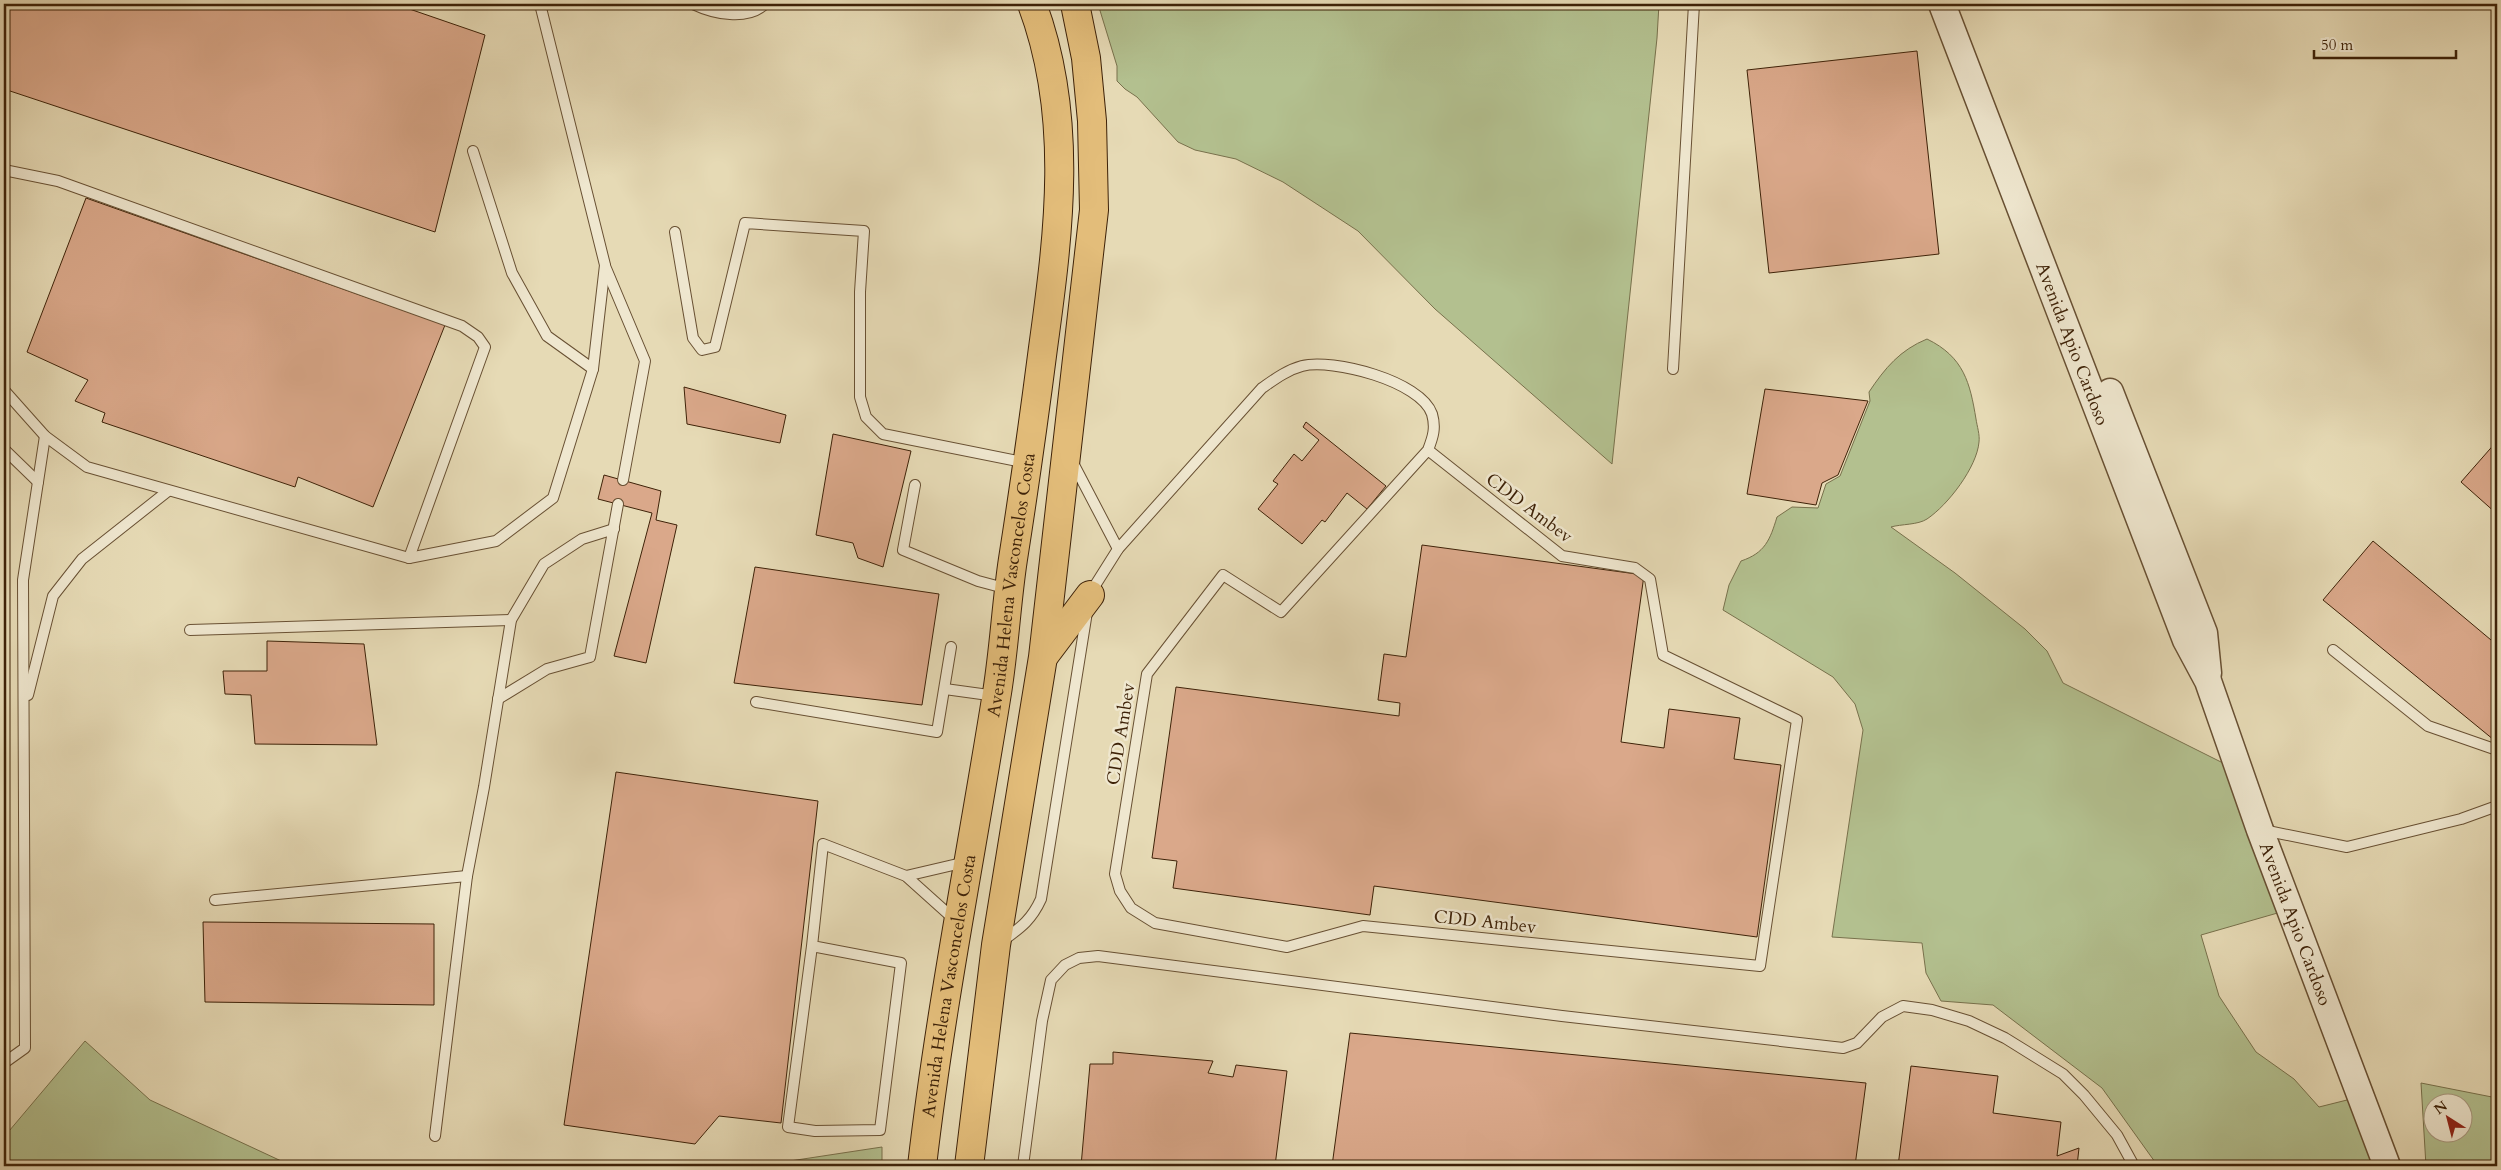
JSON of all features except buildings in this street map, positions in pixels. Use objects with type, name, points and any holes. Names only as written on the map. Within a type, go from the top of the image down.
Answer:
[{"type":"highway","name":"Avenida Helena Vasconcelos Costa","points":[[922,1166],[958,922],[997,696],[1008,590],[1028,463],[1052,281],[1061,184],[1056,98],[1042,31],[1032,4]]},
{"type":"highway","name":"Avenida Helena Vasconcelos Costa","points":[[969,1166],[996,945],[1044,658],[1094,210],[1092,121],[1086,58],[1075,4]]},
{"type":"highway","points":[[1044,658],[1090,595]]},
{"type":"street","name":"Avenida Apio Cardoso","points":[[1942,4],[2186,640],[2208,681],[2260,830],[2387,1166]]},
{"type":"street","name":"Avenida Apio Cardoso","points":[[1959,4],[2204,633],[2208,681]]},
{"type":"lane","points":[[540,4],[605,265],[645,361],[623,480]]},
{"type":"lane","points":[[693,4],[715,12],[736,15],[757,12],[765,4]]},
{"type":"lane","points":[[1673,369],[1694,4]]},
{"type":"lane","points":[[473,151],[512,273],[547,336],[593,369]]},
{"type":"lane","points":[[4,170],[58,181],[462,326],[478,337],[485,347],[409,558]]},
{"type":"lane","points":[[674,232],[693,338],[702,350],[715,347],[746,223],[864,231],[860,292],[860,397],[866,417],[883,434],[1028,463]]},
{"type":"lane","points":[[4,390],[45,436],[88,467],[409,558],[496,541],[553,498],[593,369],[605,265]]},
{"type":"lane","name":"CDD Ambev","points":[[1090,595],[1118,549],[1262,388],[1280,375],[1303,366],[1320,364],[1345,366],[1402,386],[1421,397],[1432,412],[1435,431],[1428,450],[1281,612],[1223,575],[1147,674],[1115,874],[1120,891],[1131,908],[1155,923],[1287,947],[1363,926],[1760,966],[1797,720],[1663,655],[1650,579],[1635,568],[1562,556],[1428,450]]},
{"type":"lane","points":[[4,1063],[26,1048],[23,580],[45,436]]},
{"type":"lane","points":[[1066,448],[1118,549]]},
{"type":"lane","points":[[4,449],[38,482]]},
{"type":"lane","points":[[915,485],[902,550],[978,581],[1008,590]]},
{"type":"lane","points":[[24,711],[53,596],[82,559],[168,491]]},
{"type":"lane","points":[[498,699],[547,669],[590,657],[618,504]]},
{"type":"lane","points":[[435,1136],[467,876],[511,620],[544,564],[582,539],[614,529]]},
{"type":"lane","points":[[996,945],[1024,925],[1034,914],[1040,899],[1090,595]]},
{"type":"lane","points":[[190,630],[511,620]]},
{"type":"lane","points":[[756,702],[937,732],[951,647]]},
{"type":"lane","points":[[2333,650],[2428,726],[2497,750]]},
{"type":"lane","points":[[944,689],[997,696]]},
{"type":"lane","points":[[2260,830],[2347,847],[2460,819],[2497,806]]},
{"type":"lane","points":[[812,946],[902,963],[880,1130],[815,1131],[788,1127],[812,946],[823,844],[906,876],[958,922]]},
{"type":"lane","points":[[906,876],[968,862]]},
{"type":"lane","points":[[215,900],[467,876]]},
{"type":"lane","points":[[1023,1166],[1042,1021],[1051,980],[1065,965],[1079,958],[1098,956],[1562,1016],[1843,1048],[1857,1043],[1892,1010],[1903,1006],[1932,1010],[1969,1021],[2004,1038],[2063,1074],[2084,1095],[2116,1134],[2134,1166]]},
{"type":"green space","points":[[1098,4],[1659,4],[1612,464],[1435,309],[1358,231],[1283,182],[1236,159],[1195,150],[1178,142],[1137,97],[1117,81],[1117,66]]},
{"type":"green space","points":[[1927,339],[1949,354],[1963,372],[1971,394],[1979,442],[1973,463],[1967,474],[1944,505],[1923,521],[1891,527],[1955,573],[2025,629],[2047,651],[2063,683],[2225,764],[2281,912],[2201,935],[2219,996],[2256,1052],[2294,1079],[2319,1107],[2351,1099],[2379,1166],[2169,1166],[2155,1162],[2102,1088],[1993,1005],[1941,1001],[1926,973],[1922,943],[1832,937],[1863,730],[1855,704],[1833,677],[1723,610],[1729,585],[1741,561],[1761,550],[1769,539],[1777,517],[1792,507],[1818,508],[1826,484],[1840,476],[1870,401],[1869,392],[1881,375],[1901,354],[1917,343]]},
{"type":"green space","points":[[85,1041],[150,1100],[292,1166],[4,1166],[4,1137]]},
{"type":"green space","points":[[2421,1083],[2467,1092],[2424,1092],[2424,1133]]},
{"type":"green space","points":[[2474,1093],[2497,1098],[2497,1166],[2426,1166],[2425,1142],[2474,1142]]},
{"type":"green space","points":[[882,1147],[882,1166],[757,1166]]}]
